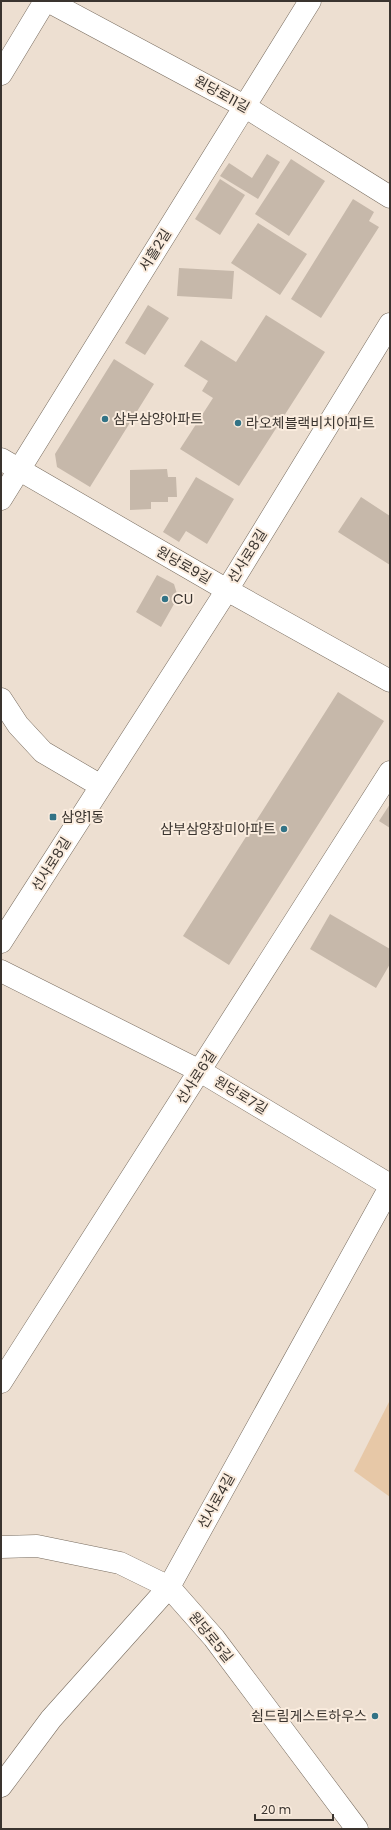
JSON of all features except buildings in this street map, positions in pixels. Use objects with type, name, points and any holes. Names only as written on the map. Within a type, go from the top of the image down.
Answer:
[{"type":"street","points":[[1,74],[45,1]]},
{"type":"street","name":"원당로11길","points":[[48,1],[244,106],[390,197]]},
{"type":"street","name":"서흘2길","points":[[1,499],[10,464],[244,106],[310,1]]},
{"type":"street","name":"선사로8길","points":[[2,938],[227,590],[390,324]]},
{"type":"street","name":"원당로9길","points":[[10,464],[227,590],[390,681]]},
{"type":"street","points":[[1,700],[18,724],[43,752],[101,786]]},
{"type":"street","name":"선사로6길","points":[[4,1375],[390,772]]},
{"type":"street","name":"원당로7길","points":[[1,972],[200,1071],[390,1186]]},
{"type":"street","name":"선사로4길","points":[[1,1786],[51,1719],[169,1587],[390,1186]]},
{"type":"street","points":[[1,1347],[4,1375]]},
{"type":"street","name":"원당로5길","points":[[1,1547],[37,1546],[120,1563],[169,1587],[214,1638],[357,1829]]},
{"type":"shaded area","points":[[390,1400],[390,1497],[354,1471]]},
{"type":"place","name":"삼부삼양아파트","points":[[105,419]]},
{"type":"place","name":"라오체블랙비치아파트","points":[[238,423]]},
{"type":"place","name":"CU","points":[[165,599]]},
{"type":"place","name":"삼양1동","points":[[53,817]]},
{"type":"place","name":"삼부삼양장미아파트","points":[[284,829]]},
{"type":"place","name":"쉼드림게스트하우스","points":[[375,1716]]}]
